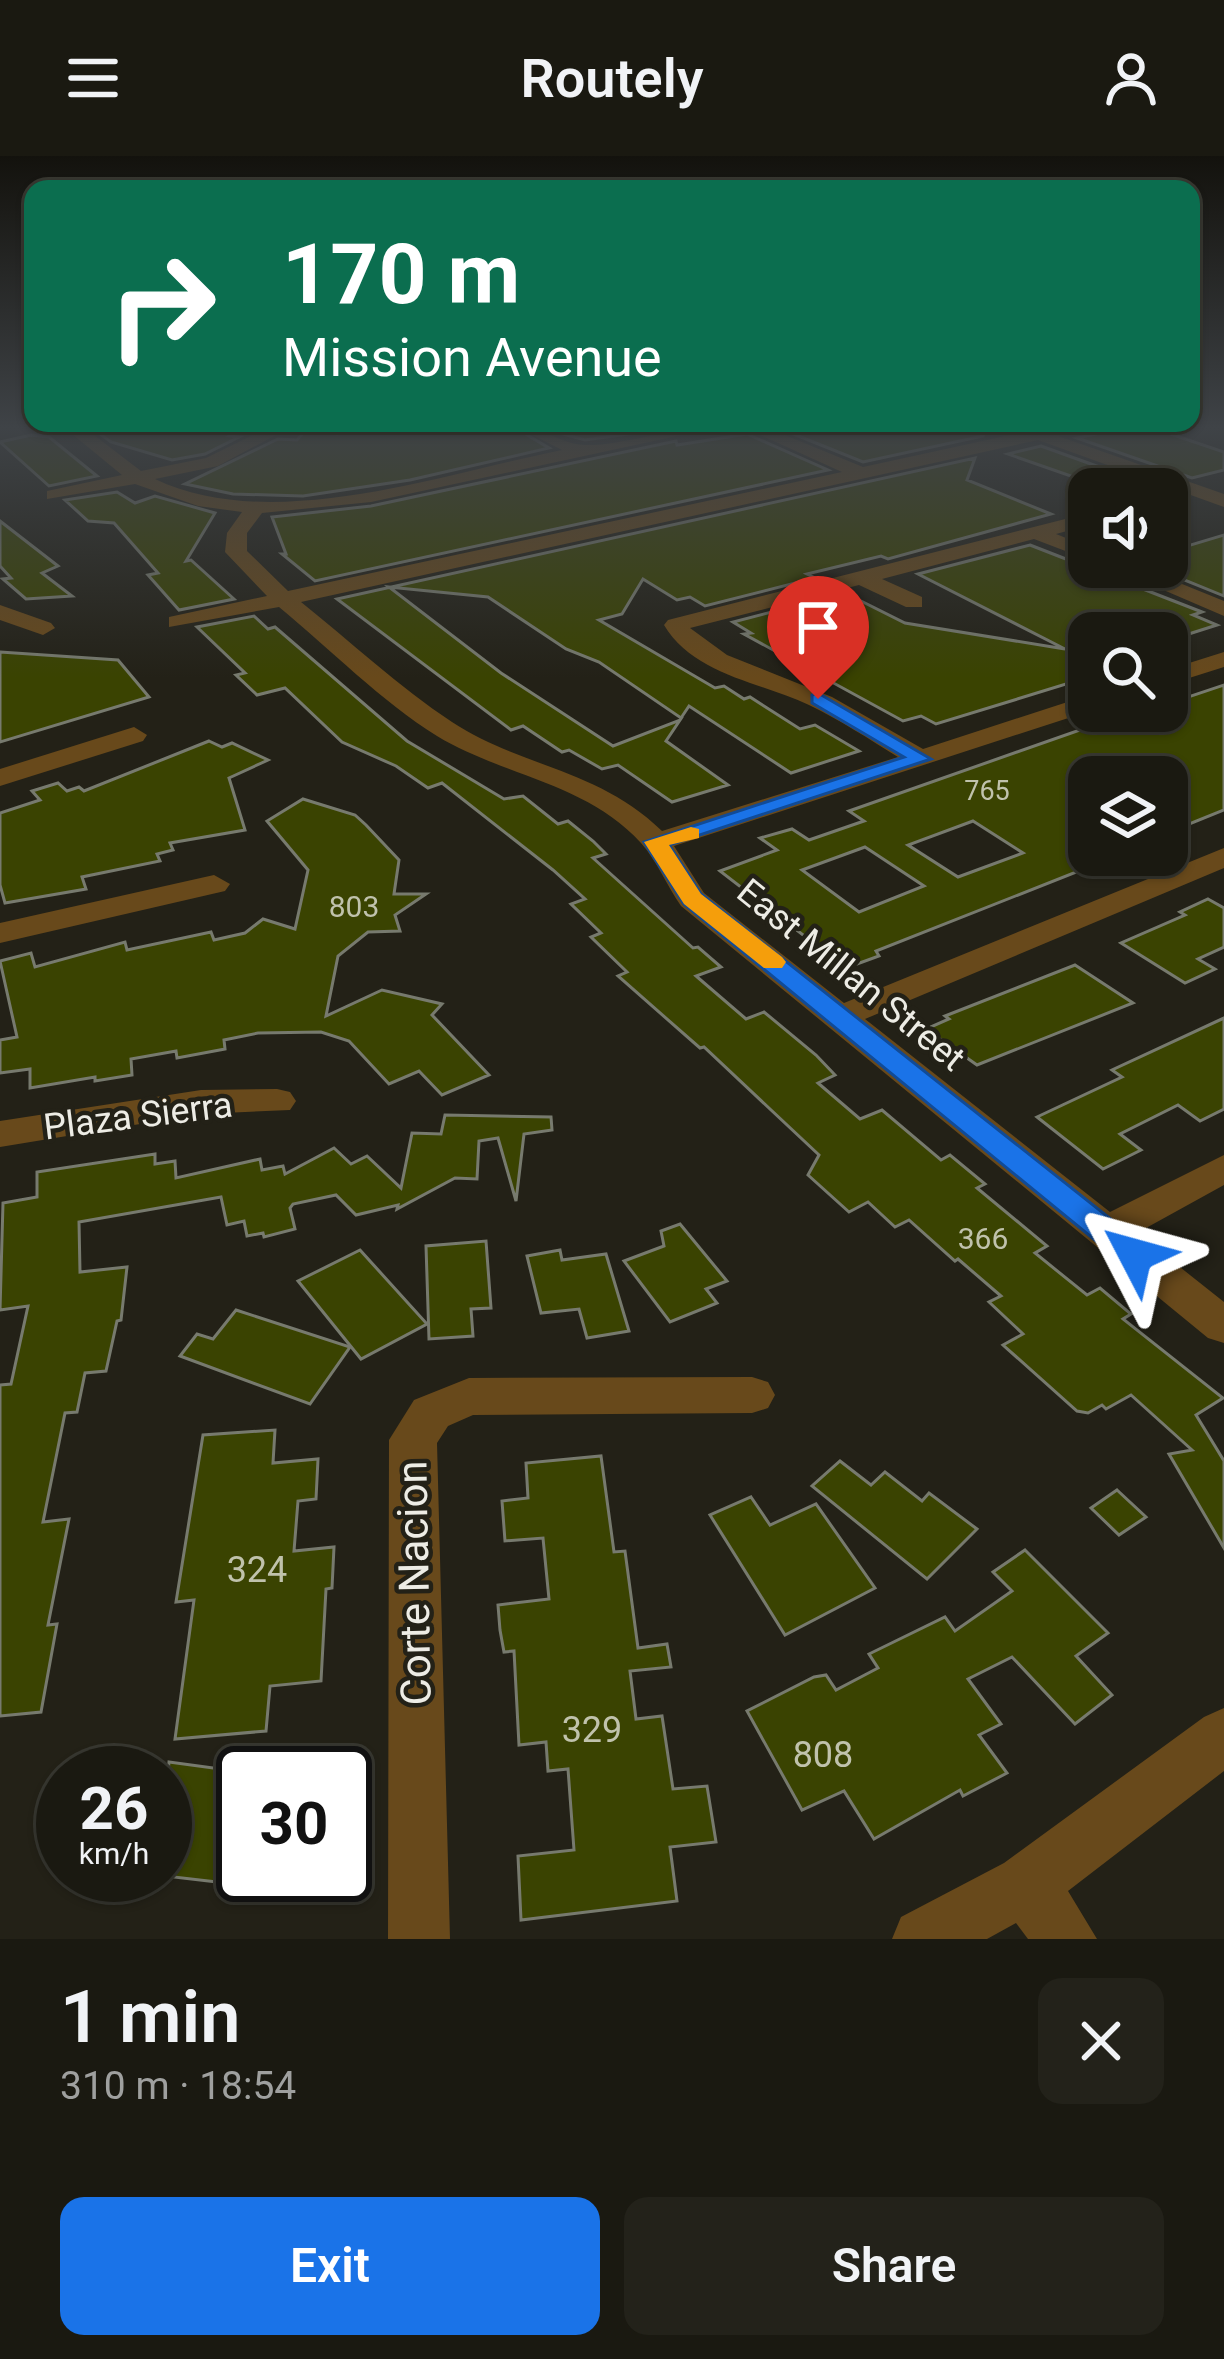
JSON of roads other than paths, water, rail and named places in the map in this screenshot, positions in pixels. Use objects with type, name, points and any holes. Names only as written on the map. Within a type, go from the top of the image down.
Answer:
[{"type":"street","name":"East Millan Street","points":[[254,512],[238,533],[236,552],[283,599],[442,728],[576,783],[633,820],[656,842],[692,899],[1224,1326]]},
{"type":"street","points":[[176,622],[680,512]]},
{"type":"street","points":[[921,759],[818,699],[738,669],[683,640],[676,631],[680,622],[1068,525]]},
{"type":"street","points":[[1037,533],[1068,546]]},
{"type":"street","points":[[860,577],[914,602]]},
{"type":"street","points":[[1172,588],[1224,609]]},
{"type":"street","points":[[0,612],[43,628]]},
{"type":"street","points":[[1188,670],[1224,659]]},
{"type":"street","points":[[656,842],[1068,710]]},
{"type":"street","points":[[0,778],[134,735]]},
{"type":"street","points":[[842,1016],[1224,857]]},
{"type":"street","points":[[0,932],[214,884]]},
{"type":"street","name":"Plaza Sierra","points":[[0,1134],[201,1102],[277,1101]]},
{"type":"street","points":[[1106,1232],[1224,1168]]},
{"type":"street","name":"Corte Nacion","points":[[419,1939],[413,1440],[431,1413],[469,1397],[752,1395]]},
{"type":"street","points":[[923,1939],[1026,1886],[1224,1736]]},
{"type":"street","points":[[1026,1886],[1066,1939]]}]
